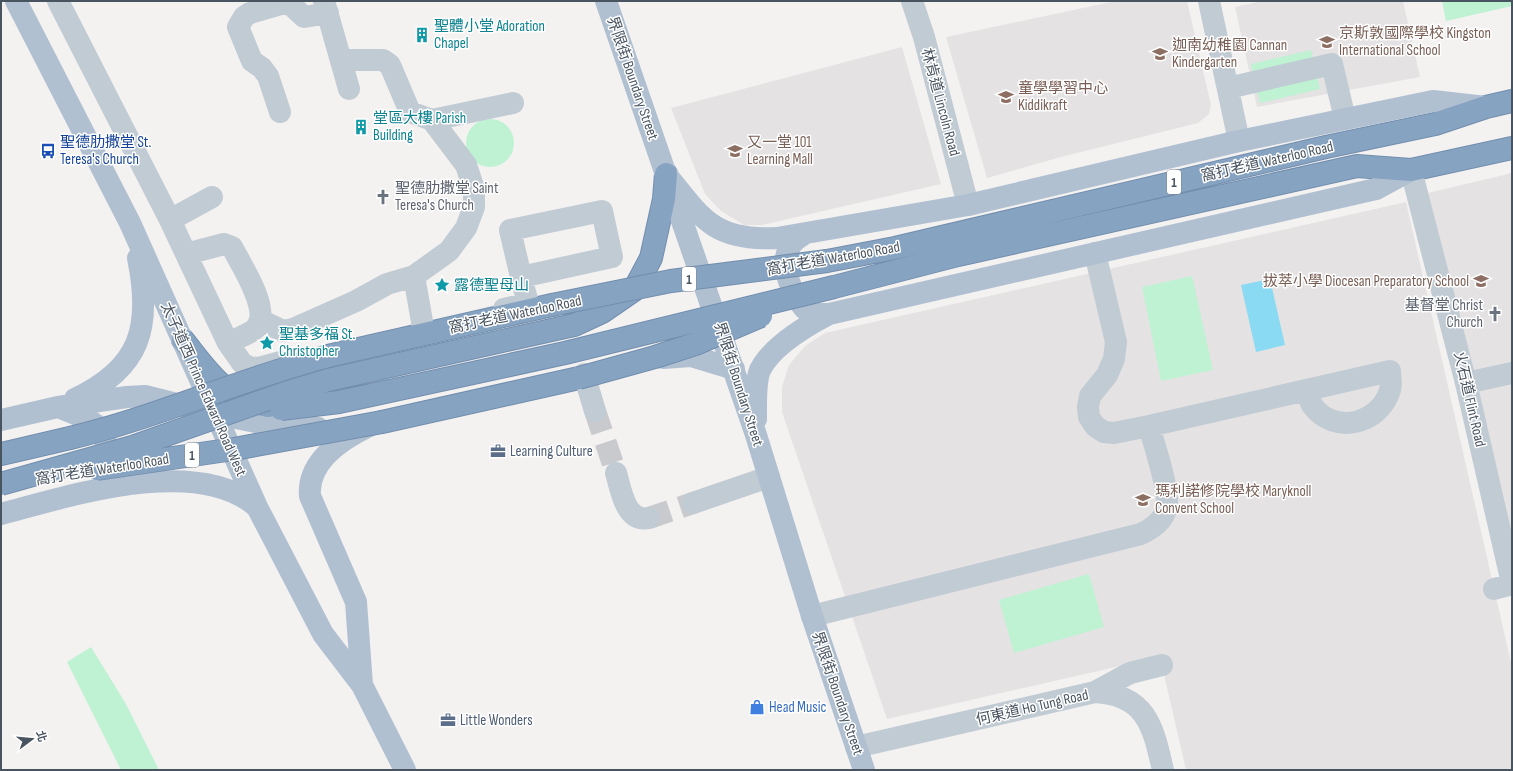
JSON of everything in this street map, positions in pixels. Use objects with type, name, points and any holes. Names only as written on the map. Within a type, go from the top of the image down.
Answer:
[{"type":"highway","name":"窩打老道 Waterloo Road","points":[[1,454],[108,429],[289,366],[328,356],[552,305],[671,281],[777,268],[860,255],[1352,141],[1435,124],[1486,107],[1512,101]]},
{"type":"highway","name":"窩打老道 Waterloo Road","points":[[1,484],[234,449],[367,425],[579,378],[655,357],[698,343],[834,287],[958,255],[1357,166],[1411,170],[1512,148]]},
{"type":"highway","points":[[1,484],[132,448],[285,393],[328,380],[574,325],[602,312],[634,290],[651,258],[664,198],[666,174]]},
{"type":"highway","points":[[184,340],[210,375],[225,389],[238,398],[252,403],[281,409],[339,402],[565,353],[834,287]]},
{"type":"main road","name":"太子道西 Prince Edward Road West","points":[[16,1],[130,223],[184,340],[257,507],[324,634],[362,685],[405,770]]},
{"type":"main road","name":"界限街 Boundary Street","points":[[606,1],[734,369],[812,616],[864,770]]},
{"type":"main road","name":"窩打老道 Waterloo Road","points":[[666,174],[700,216],[716,228],[735,236],[757,239],[804,234],[968,205],[1239,141],[1432,101],[1486,107]]},
{"type":"main road","name":"窩打老道 Waterloo Road","points":[[756,435],[756,399],[760,371],[772,354],[786,342],[806,326],[829,314],[1376,188],[1411,170]]},
{"type":"main road","points":[[58,407],[96,389],[106,382],[122,368],[137,347],[141,329],[142,286],[130,223]]},
{"type":"main road","points":[[804,234],[792,244],[788,251],[787,262],[790,284],[794,296],[802,307],[810,314],[829,314]]},
{"type":"main road","points":[[1,420],[58,407],[127,397],[145,396],[216,414],[294,428],[342,426],[584,374],[680,356],[691,356],[734,369]]},
{"type":"main road","points":[[58,407],[98,426],[105,436],[106,458],[104,469],[99,478],[87,491]]},
{"type":"main road","points":[[362,685],[356,602],[310,496],[309,486],[316,468],[344,440],[390,415]]},
{"type":"main road","name":"窩打老道 Waterloo Road","points":[[1,514],[87,491],[143,483],[173,481],[199,483],[226,489],[246,498],[257,507]]},
{"type":"street","points":[[58,1],[170,220],[186,254],[228,343],[255,329],[260,320],[261,305],[232,247],[224,244],[186,254]]},
{"type":"street","name":"林肯道 Lincoln Road","points":[[912,1],[924,37],[968,205]]},
{"type":"street","points":[[1209,1],[1239,141]]},
{"type":"street","points":[[280,112],[268,76],[262,68],[252,61],[238,27],[244,17],[250,13],[288,2],[293,4],[304,17],[326,7],[349,89]]},
{"type":"street","points":[[341,60],[383,60],[394,73],[410,112],[432,120],[513,103]]},
{"type":"street","points":[[1228,88],[1332,64],[1345,119]]},
{"type":"street","points":[[260,320],[283,331],[293,329],[356,301],[388,284],[414,276],[449,251],[466,228],[474,207],[474,189],[466,165],[432,120]]},
{"type":"street","points":[[1352,141],[1357,166]]},
{"type":"street","name":"火石道 Flint Road","points":[[1411,170],[1466,383],[1506,585]]},
{"type":"street","points":[[170,220],[212,197]]},
{"type":"street","points":[[602,211],[612,257],[521,277],[510,230],[602,211]]},
{"type":"street","points":[[1095,253],[1116,342],[1114,359],[1107,375],[1090,396],[1088,407],[1089,417],[1095,426],[1104,432],[1114,433],[1150,426],[1306,391]]},
{"type":"street","points":[[414,276],[423,327]]},
{"type":"street","name":"窩打老道 Waterloo Road","points":[[228,343],[242,363],[249,367],[258,368],[307,362],[423,327],[528,304],[521,277]]},
{"type":"street","points":[[1466,383],[1512,373]]},
{"type":"street","points":[[584,374],[595,411]]},
{"type":"street","points":[[812,616],[1141,534],[1153,528],[1162,518],[1167,505],[1166,492],[1150,426]]},
{"type":"street","points":[[616,473],[628,510],[636,517],[649,518]]},
{"type":"street","points":[[693,503],[769,477]]},
{"type":"street","points":[[1096,692],[1130,673],[1162,665]]},
{"type":"street","name":"何東道 Ho Tung Road","points":[[856,747],[1096,692],[1111,693],[1126,698],[1138,707],[1148,719],[1155,734],[1163,770]]},
{"type":"shaded area","points":[[1116,1],[1187,1],[1211,105],[1209,114],[1198,123],[1061,157],[987,178],[946,37]]},
{"type":"shaded area","name":"京斯敦國際學校 Kingston International School","points":[[1263,1],[1403,1],[1420,77],[1257,107],[1235,7]]},
{"type":"shaded area","points":[[902,47],[941,184],[762,225],[744,225],[721,211],[705,194],[671,108]]},
{"type":"shaded area","name":"拔萃小學 Diocesan Preparatory School","points":[[1512,173],[1512,368],[1474,375],[1428,193]]},
{"type":"shaded area","name":"瑪利諾修院學校 Maryknoll Convent School","points":[[1406,202],[1512,667],[1512,770],[1186,770],[1160,657],[887,719],[782,412],[782,387],[789,365],[805,346],[825,333]]},
{"type":"shaded area","points":[[1512,382],[1512,551],[1475,389]]},
{"type":"green space","points":[[1442,1],[1512,1],[1512,6],[1446,21]]},
{"type":"green space","points":[[1311,50],[1320,89],[1260,103],[1251,64]]},
{"type":"green space","points":[[490,119],[499,121],[507,126],[512,134],[514,143],[512,152],[507,160],[499,165],[490,167],[481,165],[473,160],[468,152],[466,143],[468,134],[473,126],[481,121]]},
{"type":"green space","points":[[1192,276],[1213,370],[1161,381],[1142,287]]},
{"type":"green space","points":[[1089,574],[1104,627],[1014,653],[999,600]]},
{"type":"green space","points":[[91,647],[126,704],[159,770],[121,770],[67,662]]},
{"type":"water","points":[[1270,279],[1285,345],[1256,352],[1241,285]]},
{"type":"tunnel","points":[[595,411],[616,473]]},
{"type":"tunnel","points":[[649,518],[693,503]]},
{"type":"place","name":"聖體小堂 Adoration Chapel","points":[[422,35]]},
{"type":"place","name":"京斯敦國際學校 Kingston International School","points":[[1327,42]]},
{"type":"place","name":"迦南幼稚園 Cannan Kindergarten","points":[[1160,54]]},
{"type":"place","name":"童學學習中心 Kiddikraft","points":[[1006,97]]},
{"type":"place","name":"堂區大樓 Parish Building","points":[[361,127]]},
{"type":"place","name":"聖德肋撒堂 St. Teresa's Church","points":[[48,151]]},
{"type":"place","name":"又一堂 101 Learning Mall","points":[[735,151]]},
{"type":"place","name":"聖德肋撒堂 Saint Teresa's Church","points":[[383,197]]},
{"type":"place","name":"拔萃小學 Diocesan Preparatory School","points":[[1481,281]]},
{"type":"place","name":"露德聖母山","points":[[442,285]]},
{"type":"place","name":"基督堂 Christ Church","points":[[1495,314]]},
{"type":"place","name":"聖基多福 St. Christopher","points":[[267,343]]},
{"type":"place","name":"Learning Culture","points":[[498,451]]},
{"type":"place","name":"瑪利諾修院學校 Maryknoll Convent School","points":[[1143,500]]},
{"type":"place","name":"Head Music","points":[[757,707]]},
{"type":"place","name":"Little Wonders","points":[[448,720]]}]
